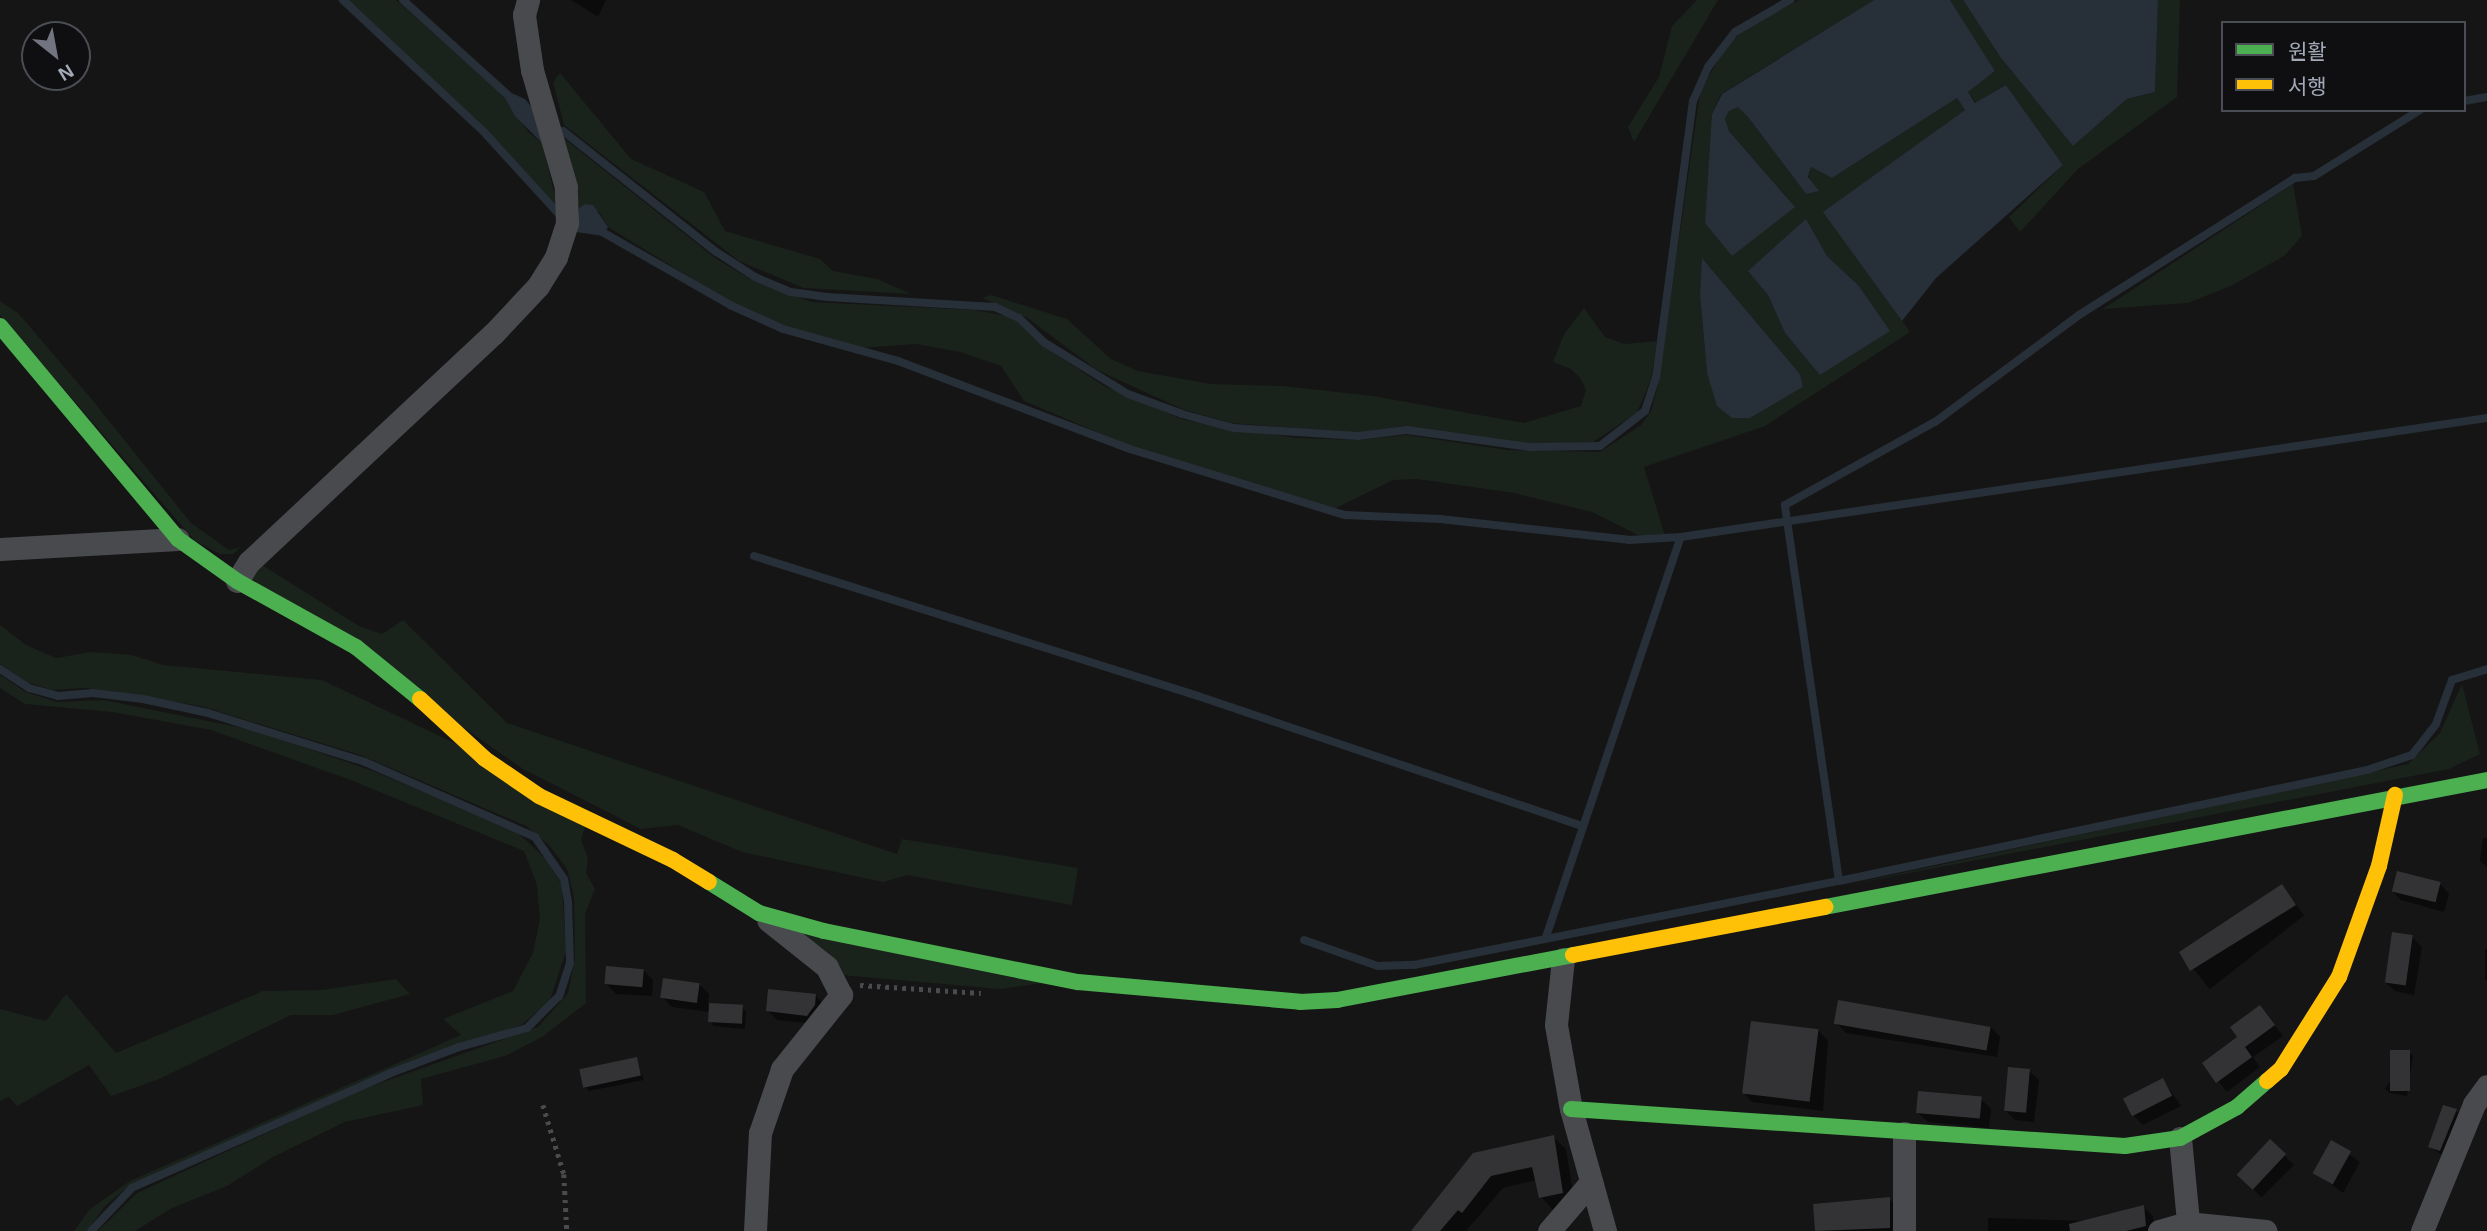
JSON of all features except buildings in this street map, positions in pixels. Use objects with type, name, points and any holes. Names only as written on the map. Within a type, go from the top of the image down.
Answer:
[{"type":"street","points":[[237,581],[249,562],[493,334],[538,286],[556,257],[567,223],[566,187],[532,70],[524,15],[528,0]]},
{"type":"street","points":[[0,326],[178,539],[237,581],[356,647],[393,674],[485,759],[539,796],[673,860],[759,913],[827,967],[841,995],[782,1069],[760,1133],[755,1231]]},
{"type":"street","points":[[0,549],[178,539]]},
{"type":"street","points":[[759,913],[1079,982],[1300,1002],[1337,999],[1563,959],[2395,795],[2487,780]]},
{"type":"street","points":[[1571,1109],[2125,1146],[2180,1138],[2237,1107],[2281,1069],[2313,1022],[2339,977],[2379,866],[2395,795]]},
{"type":"street","points":[[1563,959],[1556,1025],[1571,1109],[1605,1231]]},
{"type":"street","points":[[2423,1231],[2474,1104],[2487,1086]]},
{"type":"street","points":[[1903,1133],[1904,1231]]},
{"type":"street","points":[[2180,1138],[2188,1227]]},
{"type":"street","points":[[1549,1231],[1591,1182]]},
{"type":"street","points":[[2159,1231],[2188,1227],[2266,1231]]},
{"type":"path","points":[[835,983],[985,993]]},
{"type":"path","points":[[543,1105],[564,1174],[567,1231]]},
{"type":"shaded area","points":[[347,0],[396,0],[504,96],[528,132],[542,143],[558,208],[485,128]]},
{"type":"shaded area","points":[[1697,0],[1718,0],[1634,142],[1628,127],[1659,77],[1672,26]]},
{"type":"shaded area","points":[[1799,0],[1874,0],[1721,94],[1712,114],[1795,206],[1729,131],[1725,119],[1729,111],[1738,106],[1806,194],[1811,167],[1832,178],[1957,98],[1965,110],[1824,212],[1910,332],[1765,426],[1644,467],[1665,536],[1642,537],[1592,512],[1514,493],[1417,479],[1393,480],[1334,509],[1130,446],[1024,401],[1001,366],[960,352],[916,344],[862,348],[783,326],[730,302],[608,227],[600,213],[585,204],[579,208],[560,135],[715,258],[752,280],[812,302],[975,310],[1012,317],[1043,346],[1104,386],[1184,420],[1296,438],[1358,440],[1407,435],[1507,450],[1600,452],[1641,425],[1651,411],[1658,385],[1700,93],[1721,54],[1742,31]],"holes":[[[1806,219],[1827,256],[1859,286],[1889,331],[1820,374],[1785,333],[1768,295]],[[1703,259],[1800,374],[1803,387],[1750,418],[1707,373],[1700,295]]]},
{"type":"shaded area","points":[[1874,0],[1950,0],[1995,71],[1968,92],[1975,103],[2006,85],[2063,165],[1936,278],[1902,321],[1823,212],[1965,110],[1957,98],[1832,178],[1811,167],[1808,177],[1819,191],[1806,194],[1748,117],[1738,107],[1729,111],[1725,119],[1729,131],[1795,207],[1732,256],[1705,223],[1712,114],[1722,94]]},
{"type":"shaded area","points":[[1950,0],[1963,0],[2001,58],[2073,146],[2127,99],[2155,92],[2158,0],[2180,0],[2177,97],[2078,169],[2020,232],[2009,217],[2063,165],[2006,85],[1976,103],[1968,92],[1995,71]]},
{"type":"shaded area","points":[[1963,0],[2158,0],[2155,92],[2127,99],[2073,146],[2001,58]]},
{"type":"shaded area","points":[[560,73],[631,159],[704,192],[725,231],[820,259],[833,271],[877,279],[911,294],[804,288],[739,261],[564,125],[553,82]]},
{"type":"shaded area","points":[[507,91],[525,99],[539,116],[542,143],[515,116],[504,96]]},
{"type":"shaded area","points":[[2293,184],[2302,236],[2284,256],[2231,286],[2188,303],[2103,309]]},
{"type":"shaded area","points":[[585,204],[593,205],[608,227],[603,236],[576,232],[579,208]]},
{"type":"shaded area","points":[[1806,219],[1827,256],[1859,286],[1890,331],[1820,375],[1785,333],[1768,295],[1748,271]]},
{"type":"shaded area","points":[[1702,258],[1800,374],[1803,387],[1750,418],[1732,418],[1717,406],[1707,373],[1700,295]]},
{"type":"shaded area","points":[[991,295],[1067,319],[1111,359],[1138,371],[1211,384],[1283,386],[1373,396],[1524,423],[1581,406],[1586,390],[1581,379],[1571,369],[1553,362],[1564,334],[1584,308],[1605,337],[1625,344],[1657,341],[1651,379],[1637,413],[1593,442],[1529,444],[1404,426],[1356,433],[1231,423],[1182,409],[1097,370],[1026,317],[982,298]]},
{"type":"shaded area","points":[[0,301],[18,313],[191,523],[229,550],[241,547],[233,554],[220,554],[195,541],[0,315]]},
{"type":"shaded area","points":[[262,565],[359,626],[382,634],[403,620],[507,723],[897,854],[902,839],[1078,868],[1072,905],[907,875],[883,882],[742,852],[678,825],[641,829],[523,769],[251,579]]},
{"type":"shaded area","points":[[0,625],[26,645],[56,658],[91,652],[132,655],[163,665],[322,680],[469,750],[586,824],[581,840],[588,858],[586,873],[595,889],[585,914],[586,1003],[542,1037],[505,1056],[421,1079],[423,1105],[345,1122],[273,1157],[227,1186],[172,1208],[135,1231],[98,1231],[137,1193],[360,1090],[538,1027],[568,993],[575,959],[574,897],[567,869],[549,845],[526,826],[363,756],[201,706],[86,688],[51,690],[27,682],[0,664]]},
{"type":"shaded area","points":[[0,675],[26,692],[57,702],[104,700],[257,731],[373,771],[517,832],[547,860],[562,885],[566,951],[549,1003],[521,1025],[358,1083],[129,1186],[105,1206],[87,1231],[74,1231],[90,1209],[130,1181],[461,1035],[443,1019],[513,991],[533,953],[540,919],[537,885],[524,851],[353,781],[211,730],[112,712],[25,704],[0,688]]},
{"type":"shaded area","points":[[2462,684],[2480,754],[2449,769],[1842,886],[2408,764],[2440,733]]},
{"type":"shaded area","points":[[777,922],[1051,982],[1000,989],[841,975]]},
{"type":"shaded area","points":[[396,979],[410,994],[333,1015],[291,1015],[157,1080],[111,1096],[89,1065],[17,1106],[9,1097],[0,1101],[0,1009],[46,1021],[66,994],[116,1053],[263,991],[322,990]]},
{"type":"waterway","points":[[343,0],[484,132],[559,214]]},
{"type":"waterway","points":[[403,0],[512,99]]},
{"type":"waterway","points":[[563,131],[715,251],[755,277],[791,292],[827,297],[995,307],[1019,318],[1045,343],[1128,394],[1182,414],[1234,428],[1358,436],[1407,430],[1530,447],[1600,446],[1645,411],[1656,378],[1693,101],[1708,67],[1735,32],[1790,0]]},
{"type":"waterway","points":[[2466,101],[2487,97]]},
{"type":"waterway","points":[[1839,881],[1785,505],[1935,422],[2079,315],[2295,178],[2314,176],[2417,112]]},
{"type":"waterway","points":[[597,229],[730,305],[783,329],[898,361],[1130,449],[1345,515],[1440,519],[1629,540],[1681,537],[2487,418]]},
{"type":"waterway","points":[[1546,937],[1681,537]]},
{"type":"waterway","points":[[754,556],[1198,696],[1582,826]]},
{"type":"waterway","points":[[0,669],[29,688],[58,696],[93,693],[143,699],[208,713],[365,762],[535,837],[564,879],[568,902],[570,963],[559,996],[527,1028],[459,1047],[391,1073],[132,1188],[91,1231]]},
{"type":"waterway","points":[[1304,940],[1378,966],[1414,965],[1839,881],[2367,770],[2412,755],[2436,724],[2452,680],[2487,669]]},
{"type":"traffic: fast","points":[[0,326],[178,539],[237,581],[356,647],[420,699]]},
{"type":"traffic: fast","points":[[1825,907],[2487,780]]},
{"type":"traffic: fast","points":[[709,882],[759,913],[824,931],[1078,982],[1300,1002],[1337,1000],[1573,955]]},
{"type":"traffic: fast","points":[[1571,1109],[2125,1146],[2180,1138],[2237,1107],[2267,1081]]},
{"type":"traffic: slow","points":[[420,699],[485,759],[539,796],[673,860],[709,882]]},
{"type":"traffic: slow","points":[[2267,1081],[2281,1069],[2339,977],[2379,866],[2395,795]]},
{"type":"traffic: slow","points":[[1573,955],[1825,907]]}]
